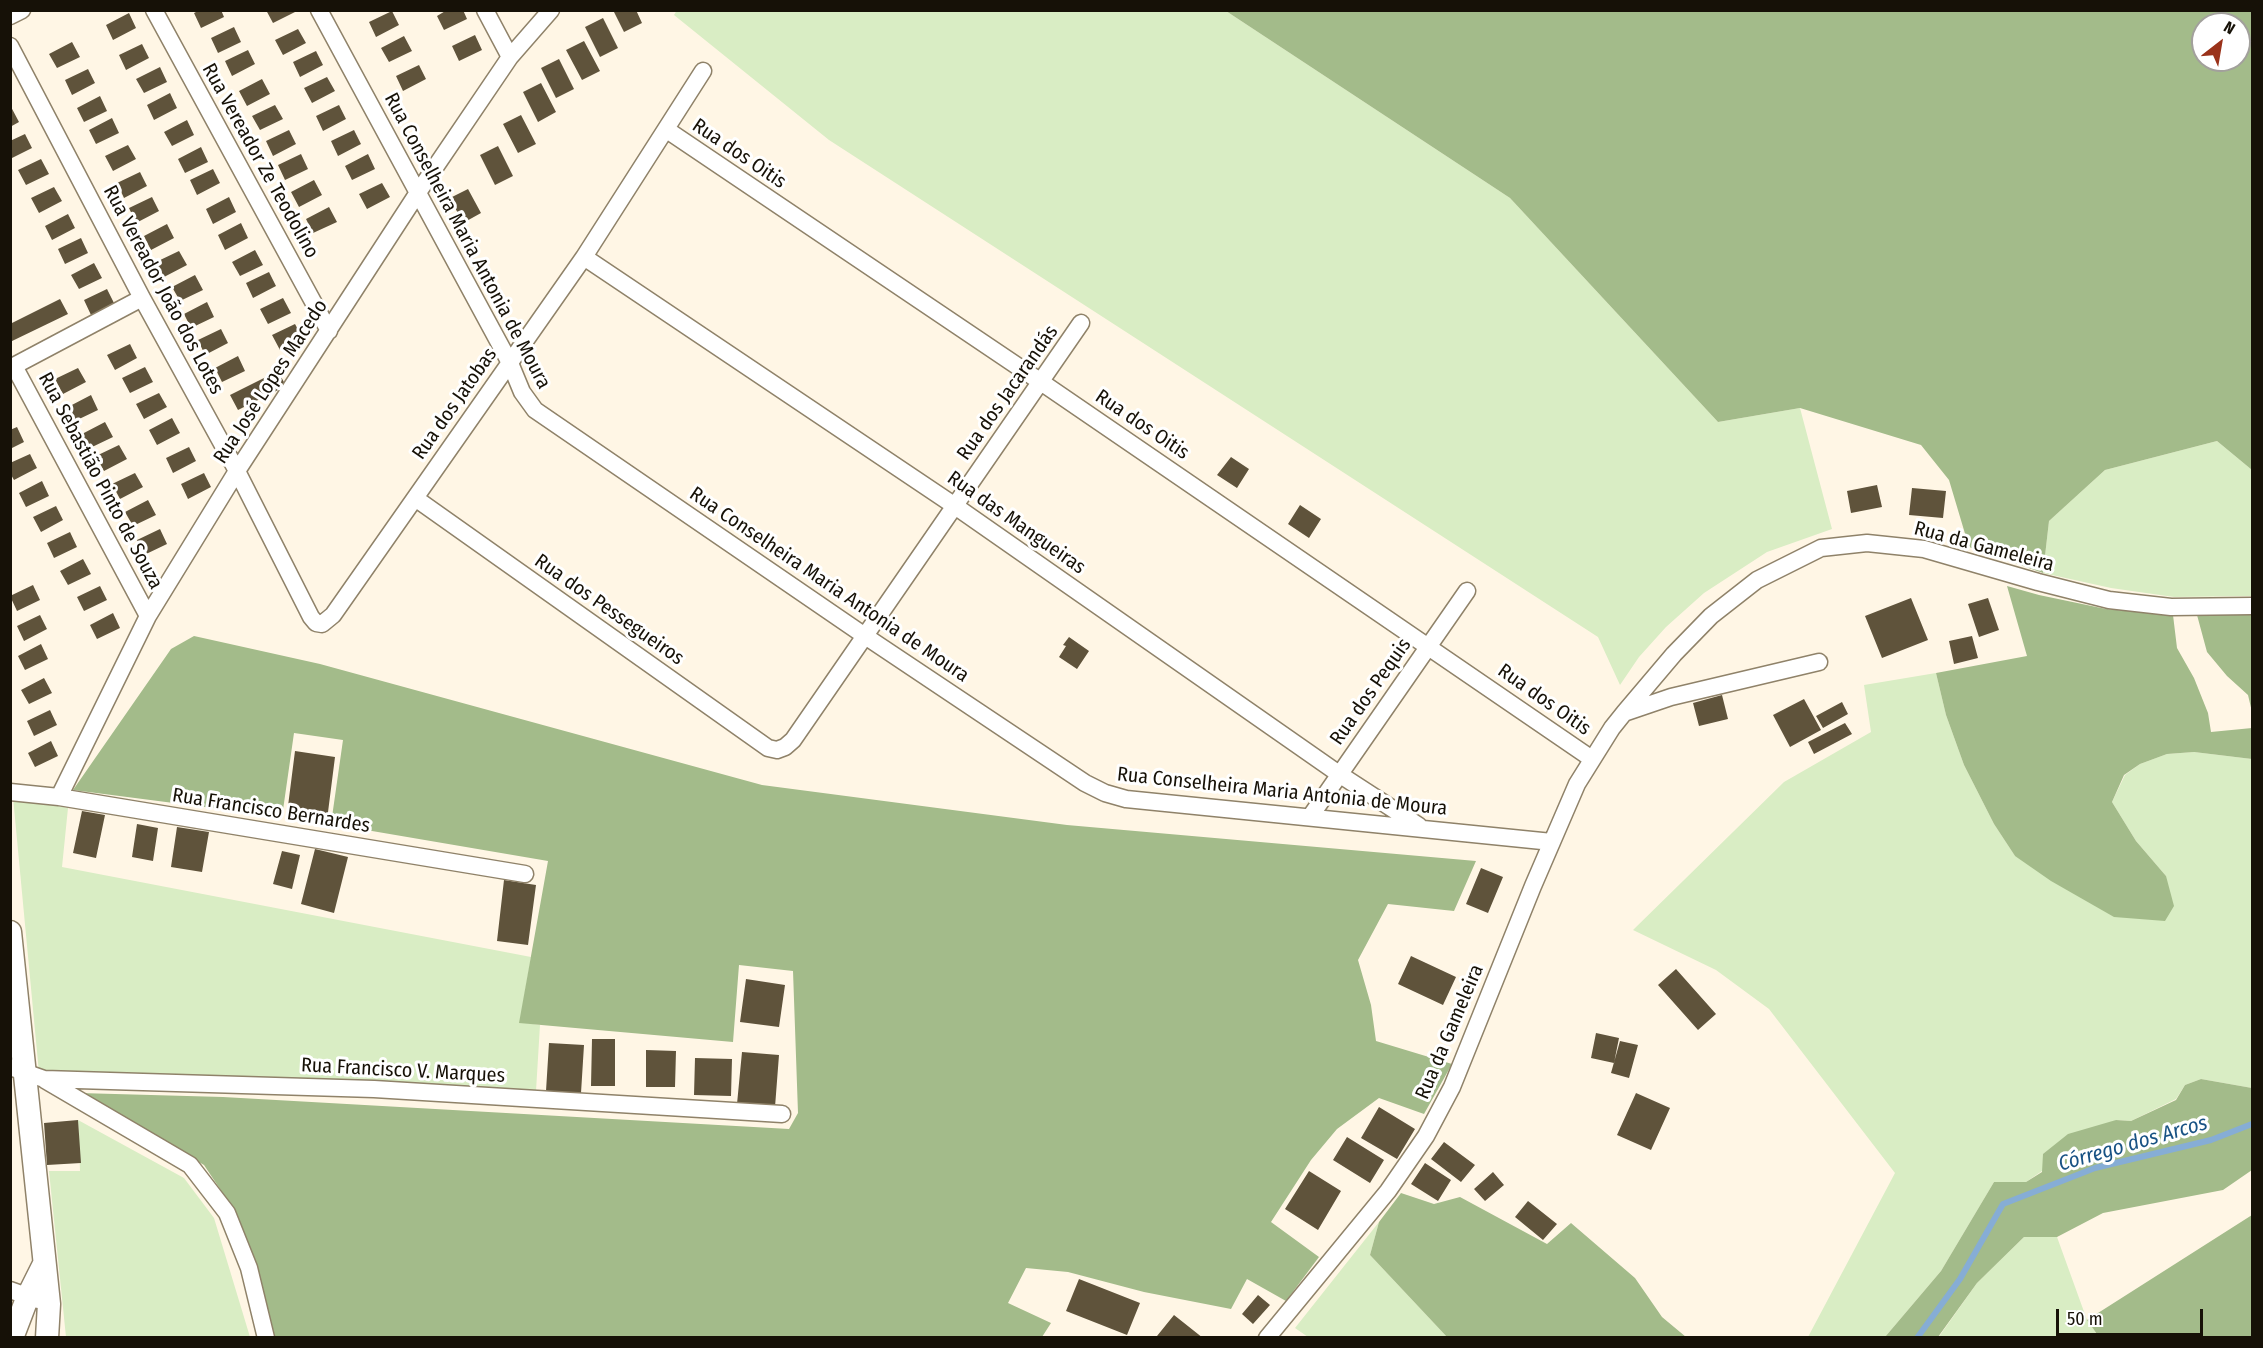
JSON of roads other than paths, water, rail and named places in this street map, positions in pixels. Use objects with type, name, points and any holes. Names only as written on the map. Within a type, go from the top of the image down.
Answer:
[{"type":"main road","points":[[10,932],[44,1264],[12,1338]]},
{"type":"main road","points":[[29,1296],[47,1338]]},
{"type":"street","points":[[10,16],[22,10]]},
{"type":"street","name":"Rua Vereador Ze Teodolino","points":[[154,10],[329,331]]},
{"type":"street","name":"Rua Conselheira Maria Antonia de Moura","points":[[319,10],[510,363],[522,392],[535,410],[865,636],[1085,783],[1105,793],[1125,799],[1552,842]]},
{"type":"street","points":[[485,10],[510,57]]},
{"type":"street","name":"Rua José Lopes Macedo","points":[[59,797],[148,616],[237,471],[417,194],[510,57],[551,10]]},
{"type":"street","name":"Rua Vereador João dos Lotes","points":[[10,46],[142,298],[237,471],[311,617]]},
{"type":"street","name":"Rua dos Jatobas","points":[[311,617],[316,623],[322,624],[328,621],[584,257],[703,71]]},
{"type":"street","name":"Rua dos Oitis","points":[[667,130],[1041,382],[1592,759]]},
{"type":"street","name":"Rua das Mangueiras","points":[[584,257],[955,506],[1339,774],[1422,828]]},
{"type":"street","points":[[12,367],[142,298]]},
{"type":"street","name":"Rua dos Jacarandás","points":[[782,749],[793,740],[1081,323]]},
{"type":"street","name":"Rua Sebastião Pinto de Souza","points":[[12,367],[148,616]]},
{"type":"street","name":"Rua dos Pessegueiros","points":[[415,498],[768,748],[782,749]]},
{"type":"street","name":"Rua da Gameleira","points":[[1267,1338],[1388,1191],[1426,1136],[1452,1087],[1552,842],[1577,784],[1592,759],[1624,713],[1674,654],[1711,616],[1757,580],[1821,548],[1867,543],[1924,549],[2109,600],[2171,607],[2253,606]]},
{"type":"street","name":"Rua dos Pequis","points":[[1310,817],[1467,591]]},
{"type":"street","points":[[1624,713],[1671,698],[1819,662]]},
{"type":"street","name":"Rua Francisco Bernardes","points":[[10,792],[59,797],[525,874]]},
{"type":"street","points":[[26,1072],[190,1165],[227,1213],[249,1268],[266,1338]]},
{"type":"street","name":"Rua Francisco V. Marques","points":[[26,1072],[374,1089],[782,1114]]},
{"type":"waterway","name":"Córrego dos Arcos","points":[[1917,1338],[1960,1279],[2003,1204],[2095,1168],[2211,1140],[2252,1124]]}]
